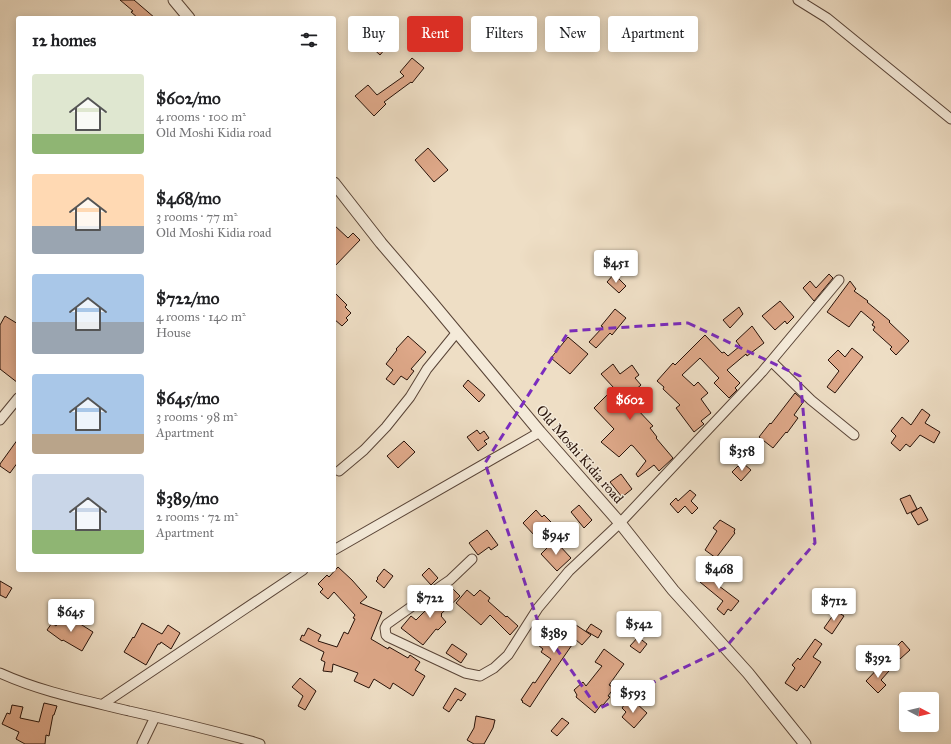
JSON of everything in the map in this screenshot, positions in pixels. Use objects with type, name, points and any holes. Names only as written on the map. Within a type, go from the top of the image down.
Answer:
[{"type":"street","points":[[174,0],[187,16]]},
{"type":"street","points":[[798,0],[827,18],[951,119]]},
{"type":"street","name":"Old Moshi Kidia road","points":[[336,186],[382,243],[540,432],[620,523],[673,590],[748,673],[805,744]]},
{"type":"street","points":[[472,559],[450,580],[387,624],[385,628],[386,635],[388,637],[465,673],[480,676],[494,668],[508,655],[538,608],[569,570],[620,523],[757,378],[839,280]]},
{"type":"street","points":[[339,471],[364,450],[386,427],[410,397],[427,369],[457,332]]},
{"type":"street","points":[[771,362],[811,400],[854,436]]},
{"type":"street","points":[[0,420],[16,400]]},
{"type":"street","points":[[336,549],[540,432]]},
{"type":"street","points":[[103,704],[300,572]]},
{"type":"street","points":[[0,673],[20,682],[56,694],[103,704],[260,744]]},
{"type":"street","points":[[142,744],[155,717]]},
{"type":"highlighted area","points":[[688,323],[800,376],[815,543],[725,648],[598,709],[538,622],[485,463],[569,331]]},
{"type":"building","points":[[120,0],[134,0],[153,16],[136,16],[131,12],[133,11]]},
{"type":"building","points":[[412,58],[424,68],[412,83],[411,82],[384,102],[386,104],[374,116],[355,96],[368,85],[377,95],[404,76],[400,72]]},
{"type":"building","points":[[428,148],[448,170],[434,182],[415,160]]},
{"type":"building","points":[[336,227],[348,238],[353,233],[360,240],[336,265]]},
{"type":"building","points":[[614,274],[626,286],[619,293],[607,282]]},
{"type":"building","points":[[829,274],[833,278],[814,301],[803,288],[810,281],[816,288]]},
{"type":"building","points":[[850,281],[856,289],[854,291],[868,301],[867,302],[890,321],[889,322],[909,341],[896,355],[890,349],[892,347],[873,330],[875,327],[872,325],[874,322],[861,311],[849,327],[827,312]]},
{"type":"building","points":[[336,294],[347,305],[345,307],[351,313],[346,318],[348,320],[342,326],[336,321]]},
{"type":"building","points":[[780,301],[794,317],[787,324],[785,321],[775,330],[762,316]]},
{"type":"building","points":[[739,307],[743,314],[730,328],[723,320]]},
{"type":"building","points":[[615,309],[626,318],[612,335],[610,333],[596,348],[589,342],[603,327],[601,326]]},
{"type":"building","points":[[5,316],[16,323],[16,381],[0,369],[0,325]]},
{"type":"building","points":[[752,326],[764,343],[747,356],[746,354],[727,370],[740,383],[735,388],[737,390],[729,398],[714,383],[719,378],[700,358],[682,375],[694,386],[698,382],[708,393],[701,399],[711,413],[701,421],[704,424],[694,432],[676,408],[680,405],[663,389],[664,387],[657,381],[673,363],[675,365],[705,335],[722,353],[724,352],[728,356],[740,346],[736,341]]},
{"type":"building","points":[[408,336],[426,352],[411,369],[414,371],[407,380],[401,376],[394,385],[386,379],[393,370],[386,364],[397,350],[396,349]]},
{"type":"building","points":[[568,337],[588,354],[570,374],[551,358]]},
{"type":"building","points":[[852,348],[863,357],[835,393],[827,387],[839,371],[828,360],[838,350],[845,357]]},
{"type":"building","points":[[613,364],[620,374],[632,365],[639,375],[635,378],[641,385],[634,391],[642,399],[635,407],[653,426],[650,428],[657,437],[656,438],[673,458],[659,471],[654,465],[638,477],[636,474],[646,461],[633,446],[631,445],[619,457],[601,442],[614,429],[594,408],[614,388],[601,374]]},
{"type":"building","points":[[468,380],[485,395],[479,402],[463,386]]},
{"type":"building","points":[[795,393],[804,401],[794,415],[798,418],[773,448],[759,437]]},
{"type":"building","points":[[922,409],[930,415],[925,423],[940,432],[934,443],[920,435],[910,447],[906,444],[900,451],[891,443],[896,436],[891,431],[902,417],[911,425]]},
{"type":"building","points":[[477,430],[480,434],[484,431],[489,438],[484,441],[487,444],[478,451],[467,437]]},
{"type":"building","points":[[404,441],[415,452],[398,468],[387,456]]},
{"type":"building","points":[[16,442],[16,465],[10,473],[0,466]]},
{"type":"building","points":[[744,464],[751,470],[741,481],[732,472],[738,466],[740,468]]},
{"type":"building","points":[[621,474],[632,489],[622,497],[610,482]]},
{"type":"building","points":[[690,490],[696,495],[691,501],[698,508],[692,514],[685,506],[678,513],[670,504],[676,498],[678,501]]},
{"type":"building","points":[[910,495],[917,509],[907,514],[900,499]]},
{"type":"building","points":[[579,505],[592,520],[584,528],[571,512]]},
{"type":"building","points":[[921,507],[928,520],[918,525],[911,513]]},
{"type":"building","points":[[536,510],[542,517],[544,515],[551,522],[538,535],[537,533],[535,536],[523,523]]},
{"type":"building","points":[[720,520],[735,529],[735,533],[716,558],[705,550],[717,531],[713,528]]},
{"type":"building","points":[[487,530],[498,545],[491,550],[489,547],[478,555],[469,543]]},
{"type":"building","points":[[553,542],[557,547],[559,545],[571,558],[557,571],[541,554]]},
{"type":"building","points":[[338,567],[367,597],[360,603],[382,612],[371,639],[408,658],[410,655],[420,662],[415,670],[425,676],[413,696],[393,683],[390,689],[374,679],[369,688],[354,681],[358,673],[333,664],[332,672],[323,671],[325,662],[321,660],[324,652],[300,640],[308,628],[321,635],[318,641],[337,647],[344,632],[348,634],[355,619],[353,618],[355,615],[334,592],[328,599],[320,592],[323,589],[318,584],[327,575],[329,577],[334,572],[336,572]]},
{"type":"building","points":[[711,567],[725,578],[719,586],[739,601],[731,611],[728,609],[724,615],[717,609],[723,601],[700,582]]},
{"type":"building","points":[[429,568],[438,578],[431,585],[422,575]]},
{"type":"building","points":[[384,569],[393,576],[384,588],[376,581]]},
{"type":"building","points":[[0,581],[12,588],[6,598],[0,595]]},
{"type":"building","points":[[452,588],[460,596],[441,614],[446,622],[438,630],[436,629],[423,645],[401,628],[411,616],[416,620],[432,604],[433,606]]},
{"type":"building","points":[[467,590],[474,596],[480,590],[490,598],[488,601],[518,626],[510,635],[490,615],[481,625],[456,603]]},
{"type":"building","points":[[836,611],[844,616],[832,634],[824,628]]},
{"type":"building","points":[[64,616],[72,622],[74,620],[93,632],[82,651],[63,640],[62,641],[47,630],[52,623],[56,626]]},
{"type":"building","points":[[570,621],[591,635],[582,645],[576,640],[574,642],[530,707],[521,700],[533,682],[535,683],[551,659],[541,652],[543,649],[538,645],[540,642],[535,638],[544,625],[560,637]]},
{"type":"building","points":[[142,623],[162,634],[168,625],[180,633],[171,649],[161,642],[158,644],[146,665],[124,652]]},
{"type":"building","points":[[591,624],[602,631],[598,638],[586,631]]},
{"type":"building","points":[[638,637],[647,644],[640,653],[630,646]]},
{"type":"building","points":[[815,639],[822,644],[813,657],[821,662],[804,688],[801,685],[797,691],[785,683],[795,668],[792,665],[798,658],[800,660]]},
{"type":"building","points":[[902,641],[910,650],[900,659],[892,651]]},
{"type":"building","points":[[452,644],[467,654],[461,663],[446,653]]},
{"type":"building","points":[[604,649],[624,664],[609,685],[614,688],[608,696],[610,697],[595,713],[576,697],[577,695],[574,690],[583,682],[586,686],[602,666],[595,662]]},
{"type":"building","points":[[882,664],[889,671],[881,680],[886,685],[878,693],[866,681]]},
{"type":"building","points":[[300,678],[316,691],[305,710],[298,706],[303,696],[292,687]]},
{"type":"building","points":[[455,688],[466,694],[461,701],[458,699],[449,712],[443,708]]},
{"type":"building","points":[[627,701],[633,706],[636,703],[647,713],[634,728],[622,717],[626,712],[622,708]]},
{"type":"building","points":[[44,703],[57,706],[53,715],[49,736],[46,735],[45,744],[25,744],[16,739],[19,732],[2,724],[7,713],[10,714],[12,705],[23,707],[20,718],[39,722]]},
{"type":"building","points":[[476,716],[495,720],[493,728],[484,744],[474,744],[467,740],[474,728]]},
{"type":"building","points":[[562,718],[569,723],[557,736],[551,731]]}]
